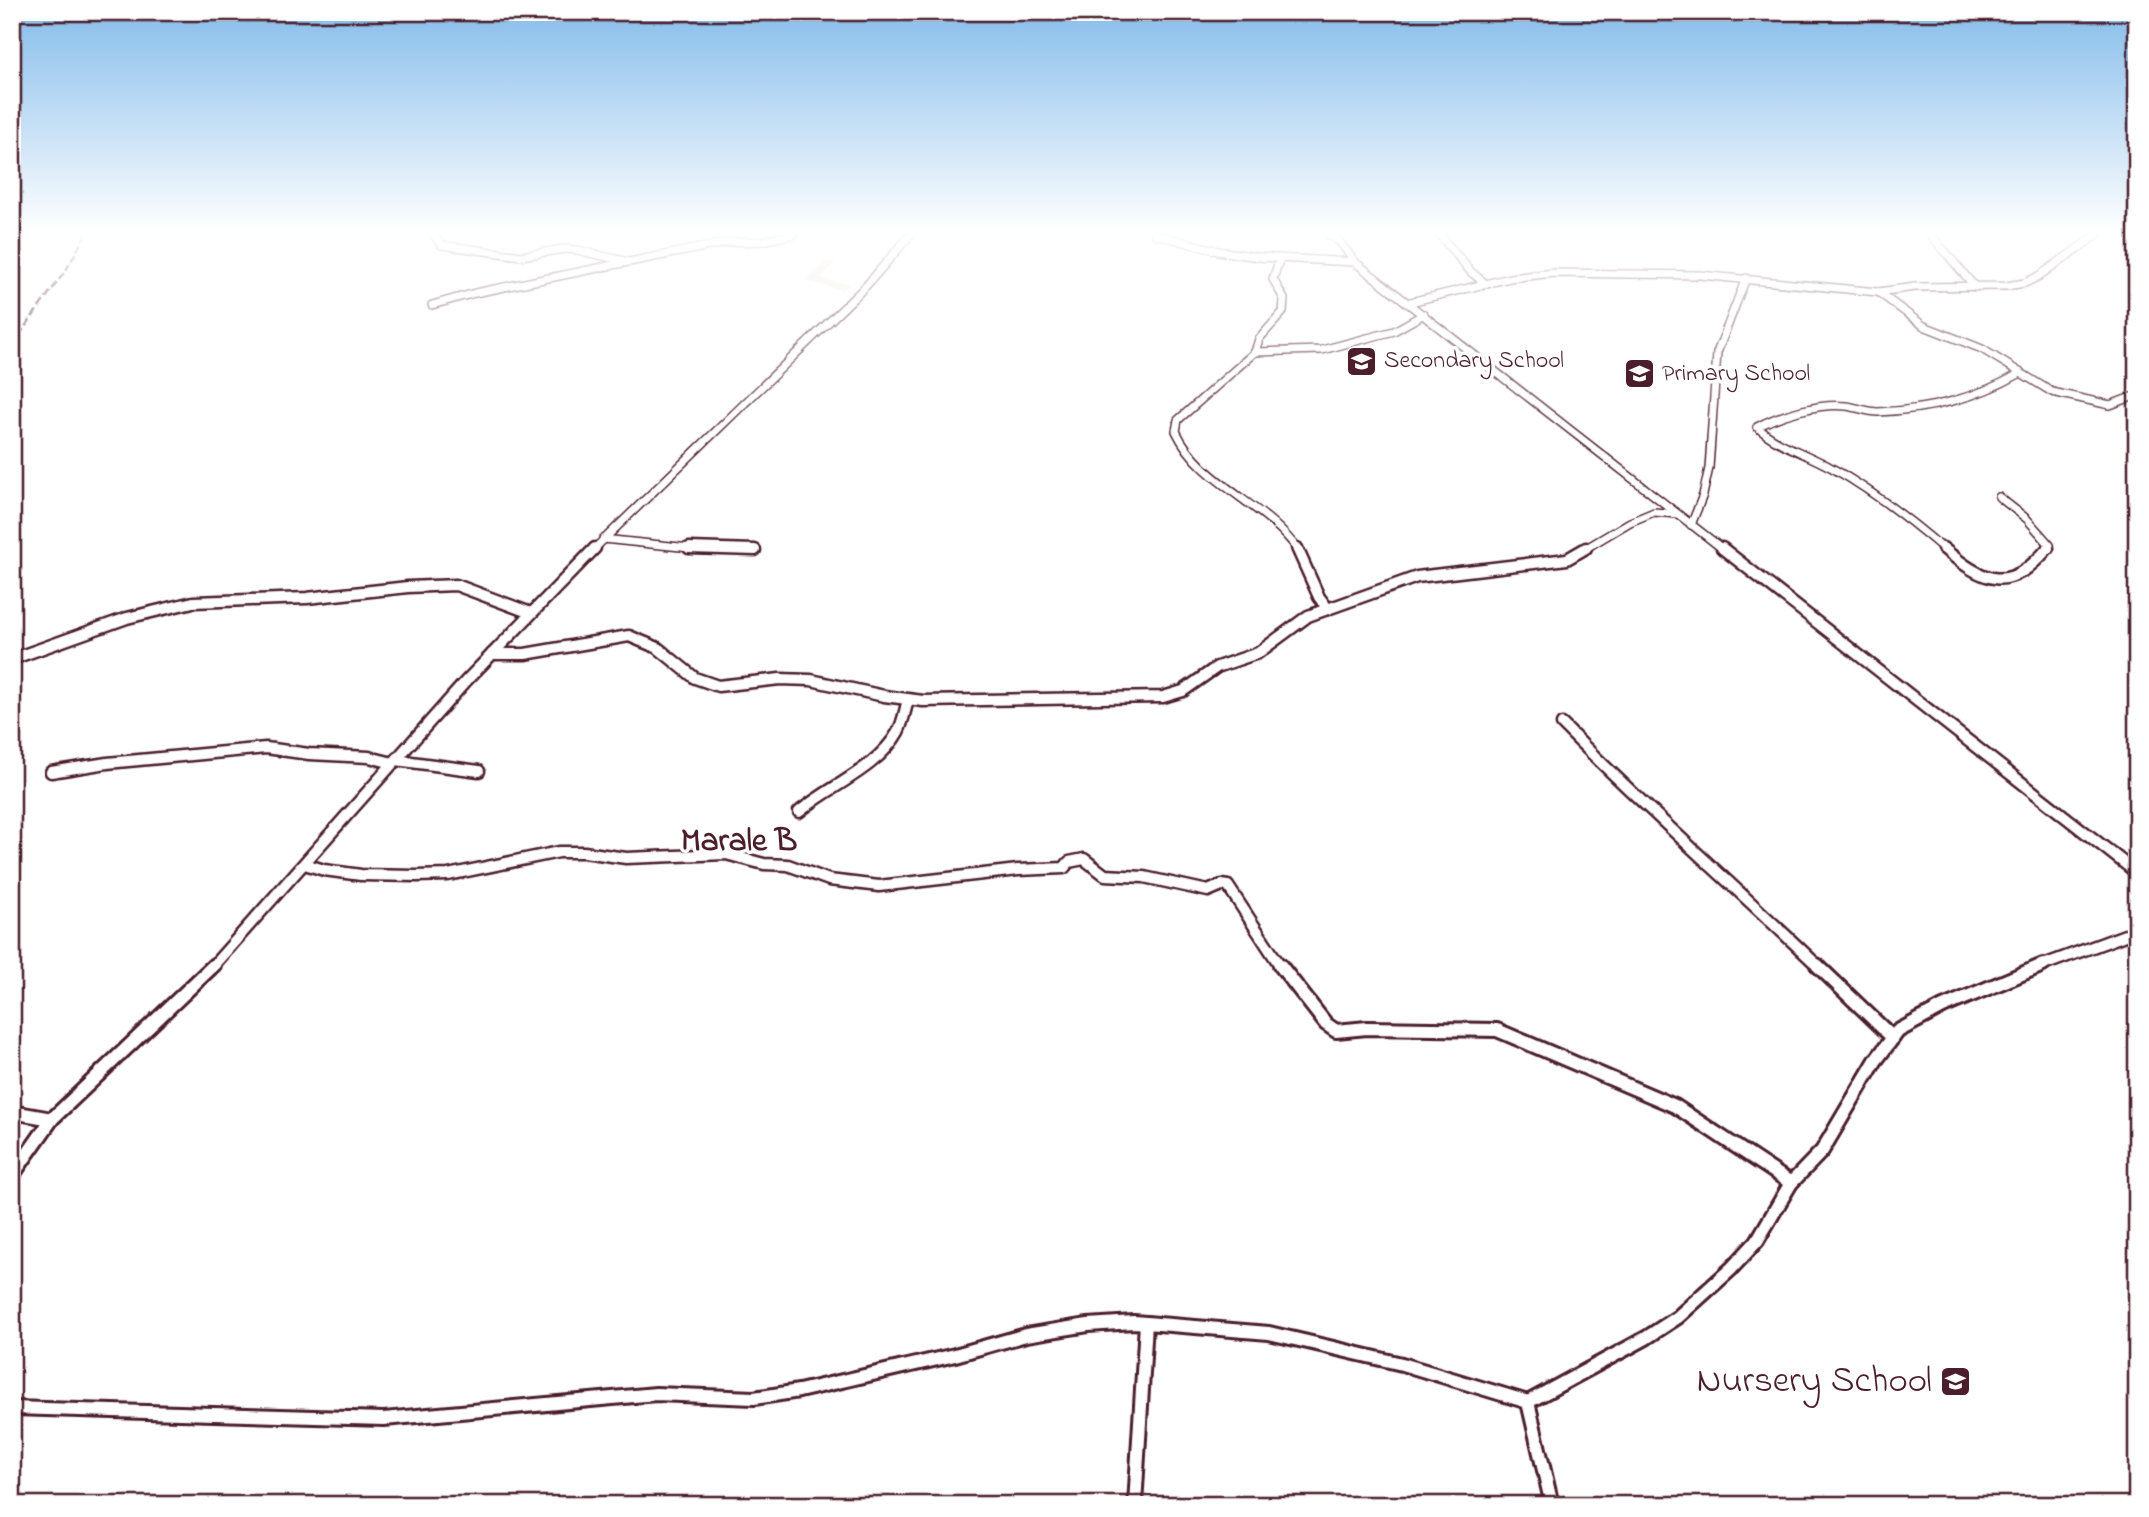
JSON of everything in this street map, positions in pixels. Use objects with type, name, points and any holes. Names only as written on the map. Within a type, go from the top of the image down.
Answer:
[{"type":"street","points":[[12,1176],[52,1119],[211,968],[492,653],[603,539],[846,305]]},
{"type":"street","points":[[1285,305],[1273,326],[1258,338],[1255,352],[1181,415],[1176,425],[1177,433],[1213,478],[1237,496],[1245,498],[1292,542],[1301,554],[1318,596],[1328,609]]},
{"type":"street","points":[[1409,305],[2137,873]]},
{"type":"street","points":[[1691,525],[1703,495],[1709,468],[1717,353],[1736,305]]},
{"type":"street","points":[[1895,305],[1924,326],[1982,349],[2052,392],[2097,403],[2119,403],[2137,395]]},
{"type":"street","points":[[1255,352],[1322,350],[1394,331],[1424,314]]},
{"type":"street","points":[[1999,497],[2027,519],[2050,545],[2043,555],[2005,579],[1991,580],[1976,573],[1908,519],[1854,482],[1814,457],[1767,435],[1757,426],[1831,407],[1849,406],[1879,412],[1939,404],[1996,386],[2019,374]]},
{"type":"street","points":[[492,653],[525,654],[629,636],[658,648],[708,685],[726,687],[780,680],[811,680],[908,700],[1094,700],[1173,695],[1217,667],[1258,653],[1303,619],[1328,609],[1417,577],[1567,559],[1629,522],[1654,512],[1676,514]]},
{"type":"street","points":[[603,539],[690,548],[755,550]]},
{"type":"street","points":[[12,659],[127,618],[193,602],[307,598],[408,587],[456,585],[531,613]]},
{"type":"street","points":[[799,812],[822,793],[859,771],[890,745],[900,729],[908,700]]},
{"type":"street","points":[[1562,724],[1622,785],[1719,871],[1893,1038]]},
{"type":"street","points":[[51,772],[107,763],[266,748],[309,754],[369,757],[479,771]]},
{"type":"street","points":[[305,864],[324,870],[361,874],[417,876],[448,874],[559,852],[584,852],[626,858],[726,854],[765,864],[788,865],[829,880],[880,886],[1064,867],[1069,862],[1084,859],[1105,875],[1144,877],[1208,891],[1222,884],[1233,891],[1285,972],[1326,1024],[1336,1031],[1367,1028],[1497,1030],[1675,1106],[1791,1184]]},
{"type":"street","points":[[12,1408],[384,1419],[656,1394],[754,1398],[799,1391],[955,1355],[1026,1335],[1088,1325],[1146,1323],[1269,1333],[1402,1364],[1528,1402],[1610,1360],[1692,1306],[1757,1241],[1791,1184],[1822,1151],[1876,1060],[1908,1024],[2023,972],[2125,935],[2137,934]]},
{"type":"street","points":[[12,1112],[52,1119]]},
{"type":"street","points":[[1135,1505],[1146,1323]]},
{"type":"street","points":[[1528,1402],[1552,1505]]},
{"type":"railway","points":[[12,345],[41,305]]},
{"type":"place","name":"Secondary School","points":[[1361,361]]},
{"type":"place","name":"Primary School","points":[[1639,374]]},
{"type":"place","name":"Nursery School","points":[[1955,1382]]},
{"type":"district","name":"Marale B","points":[[739,842]]}]
